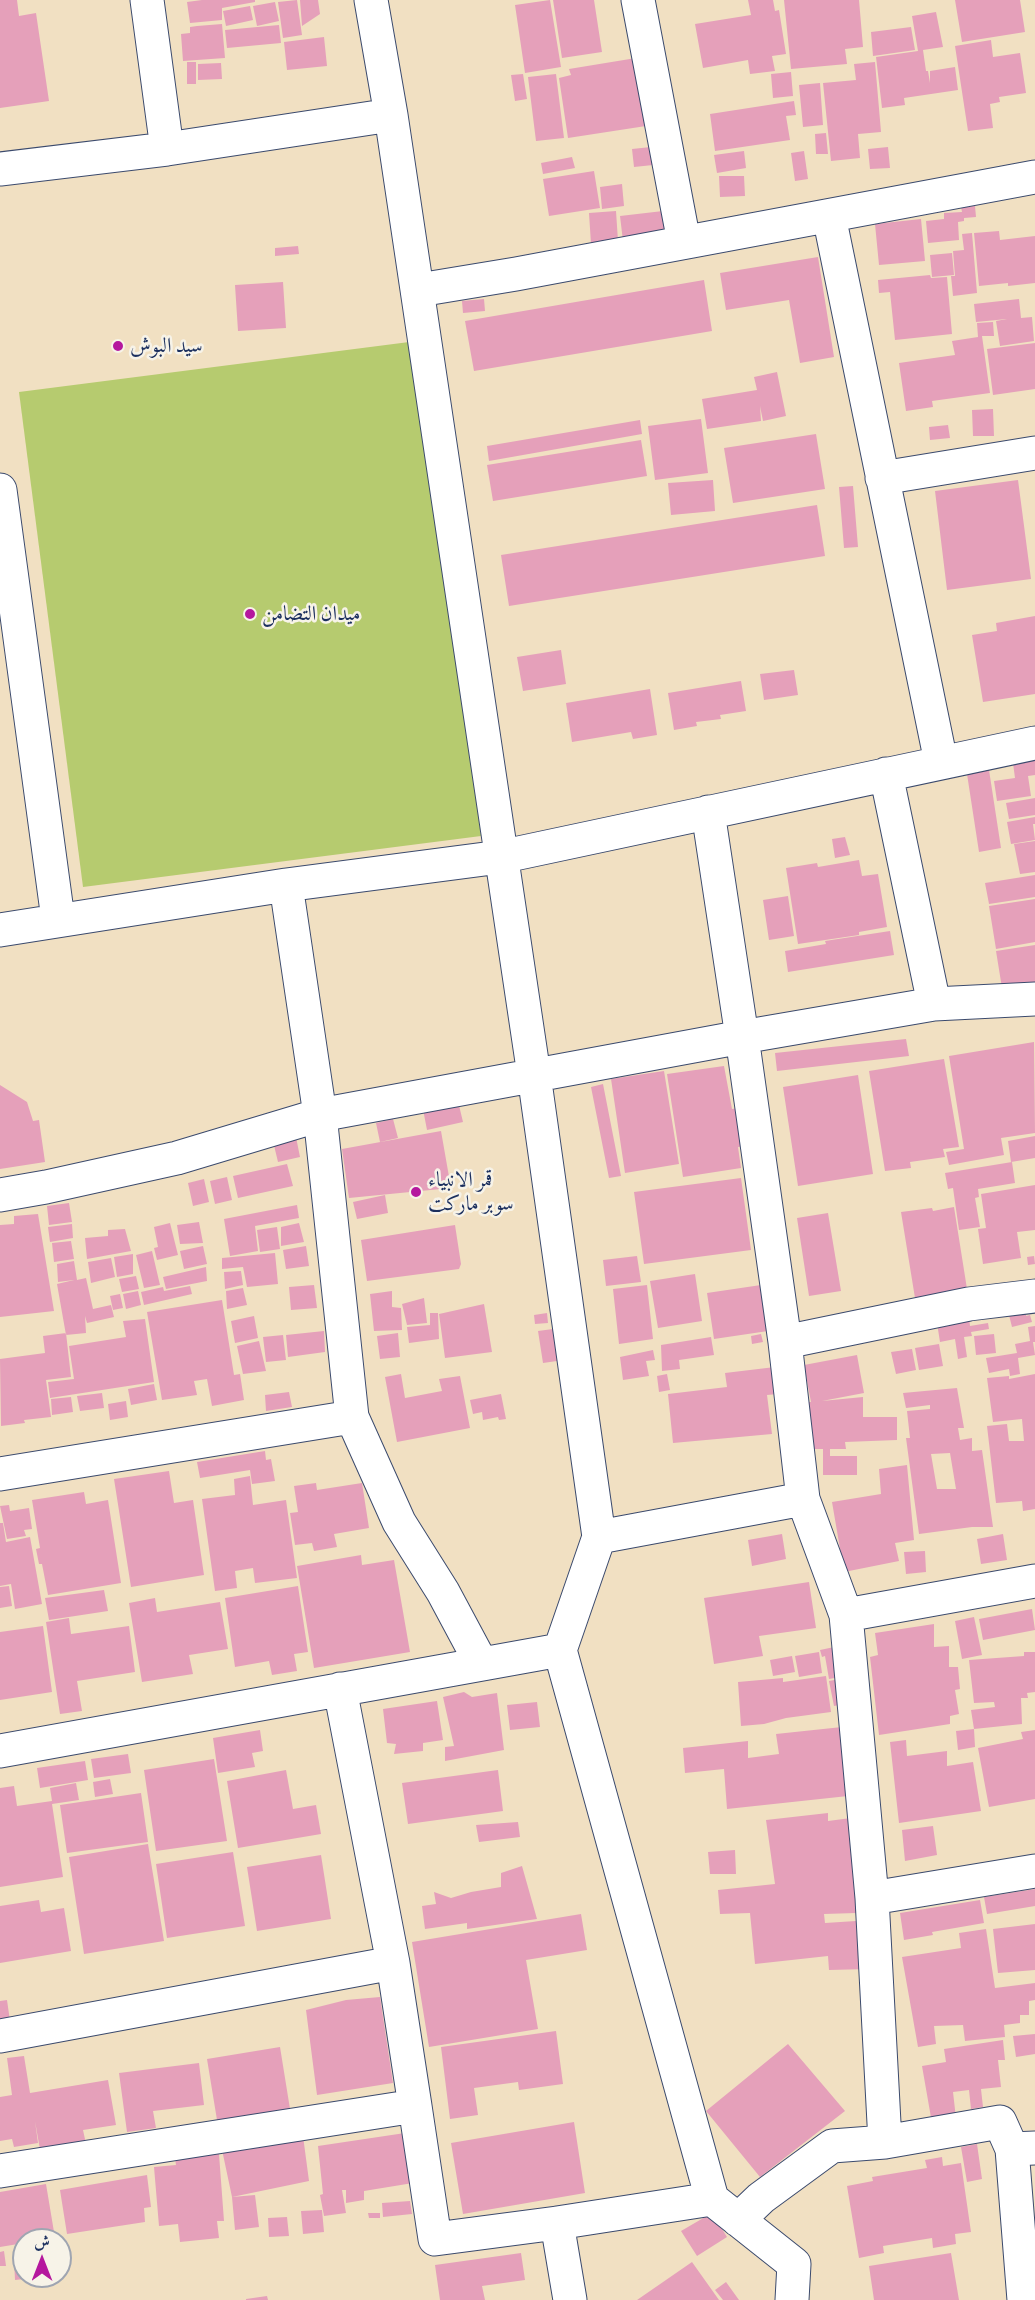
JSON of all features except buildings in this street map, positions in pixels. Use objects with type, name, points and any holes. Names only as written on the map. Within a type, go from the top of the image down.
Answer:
[{"type":"street","points":[[147,0],[168,149]]},
{"type":"street","points":[[371,0],[418,290],[534,1076],[599,1537],[560,1650],[712,2199],[794,2264],[792,2300]]},
{"type":"street","points":[[638,0],[684,242]]},
{"type":"street","points":[[0,169],[168,149],[391,115]]},
{"type":"street","points":[[418,290],[1035,177]]},
{"type":"street","points":[[829,216],[941,762]]},
{"type":"street","points":[[882,478],[1035,453]]},
{"type":"street","points":[[0,490],[58,919]]},
{"type":"street","points":[[0,930],[58,919],[286,885],[500,857],[1035,743]]},
{"type":"street","points":[[886,774],[934,1004]]},
{"type":"street","points":[[708,812],[785,1342],[803,1499],[846,1616],[872,1898],[885,2142]]},
{"type":"street","points":[[286,885],[320,1115],[352,1417],[399,1522],[443,1592],[481,1663]]},
{"type":"street","points":[[0,1195],[177,1158],[320,1115],[934,1004],[1035,999]]},
{"type":"street","points":[[785,1342],[969,1304],[1035,1296]]},
{"type":"street","points":[[0,1474],[352,1417]]},
{"type":"street","points":[[599,1537],[803,1499]]},
{"type":"street","points":[[846,1616],[1035,1581]]},
{"type":"street","points":[[0,1751],[560,1650]]},
{"type":"street","points":[[340,1689],[393,1963],[435,2239],[712,2199]]},
{"type":"street","points":[[872,1898],[1035,1870]]},
{"type":"street","points":[[0,2036],[393,1963]]},
{"type":"street","points":[[0,2171],[415,2106]]},
{"type":"street","points":[[738,2220],[761,2199],[832,2146],[885,2142],[1000,2122],[1023,2149],[1024,2300]]},
{"type":"street","points":[[557,2223],[570,2300]]},
{"type":"green space","name":"ميدان التضامن","points":[[417,341],[481,836],[83,887],[19,392]]},
{"type":"place","name":"سيد البوش","points":[[118,346]]},
{"type":"place","name":"ميدان التضامن","points":[[250,614]]},
{"type":"place","name":"قمر الانبياء سوبر ماركت","points":[[416,1192]]}]
